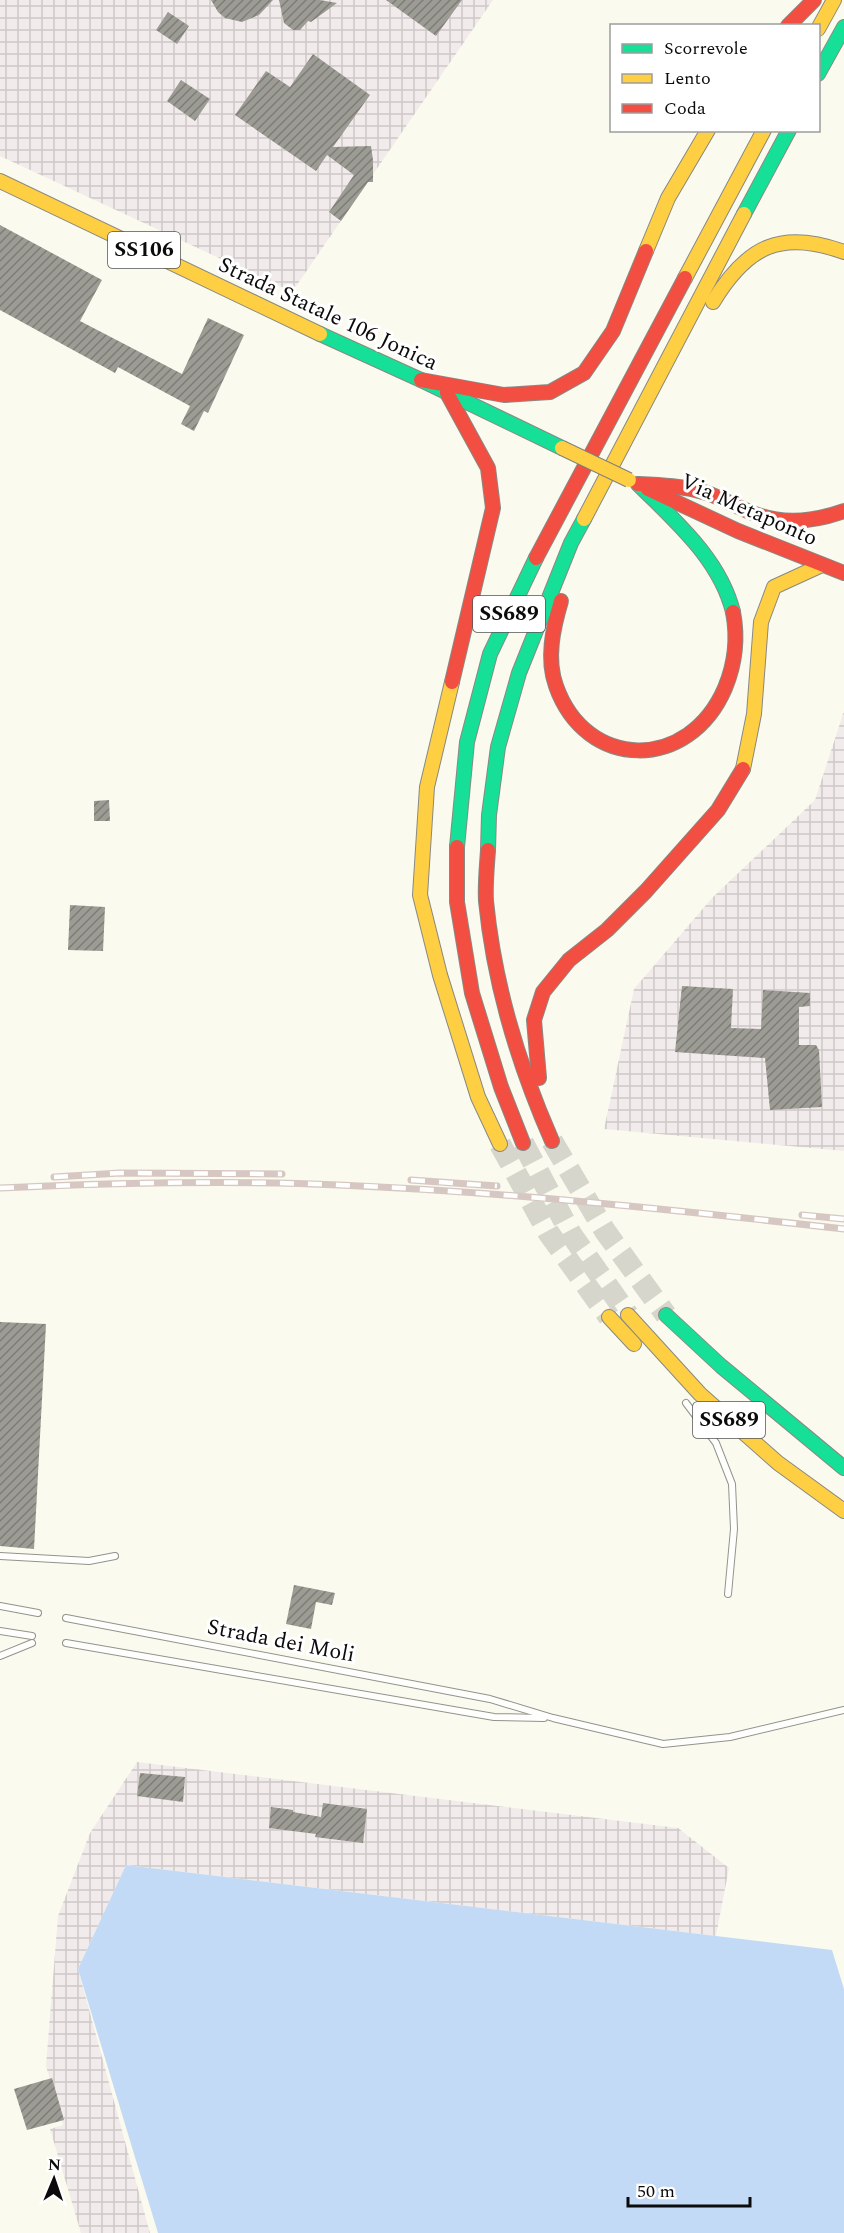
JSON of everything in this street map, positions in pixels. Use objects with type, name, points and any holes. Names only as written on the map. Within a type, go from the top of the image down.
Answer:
[{"type":"main road","points":[[790,24],[814,0]]},
{"type":"main road","points":[[820,27],[834,0]]},
{"type":"main road","points":[[820,72],[844,27]]},
{"type":"main road","points":[[421,380],[504,395],[550,392],[584,373],[613,331],[668,198],[707,132]]},
{"type":"main road","name":"SS689","points":[[523,1143],[501,1087],[472,993],[457,902],[457,836],[467,742],[490,654],[532,566],[763,132]]},
{"type":"main road","name":"SS689","points":[[788,132],[571,543],[519,672],[498,747],[489,815],[486,899],[500,984],[533,1097],[552,1141],[536,1061],[534,1020],[543,992],[569,960],[607,930],[646,891],[718,810],[744,767],[754,714],[761,622],[774,587],[822,565]]},
{"type":"main road","name":"Strada Statale 106 Jonica","points":[[0,181],[288,320],[421,380],[633,482]]},
{"type":"main road","points":[[654,382],[673,368],[683,356],[728,277],[749,256],[777,243],[792,240],[825,244],[844,252]]},
{"type":"main road","points":[[447,393],[488,468],[493,508],[427,787],[420,894],[440,975],[478,1096],[500,1144]]},
{"type":"main road","points":[[571,543],[567,582],[554,620],[552,643],[552,665],[556,686],[564,704],[588,733],[605,742],[638,750],[660,748],[677,743],[706,720],[726,687],[734,653],[733,610],[721,582],[690,536],[633,482]]},
{"type":"main road","points":[[633,482],[689,488],[759,516],[779,520],[812,520],[844,511]]},
{"type":"main road","name":"Via Metaponto","points":[[633,482],[738,531],[844,573]]},
{"type":"main road","name":"SS689","points":[[666,1314],[721,1366],[844,1468]]},
{"type":"main road","name":"SS689","points":[[628,1315],[700,1394],[778,1463],[844,1511]]},
{"type":"main road","points":[[609,1317],[640,1351]]},
{"type":"main road","points":[[683,1398],[778,1463]]},
{"type":"lane","points":[[683,1398],[716,1443],[732,1484],[734,1529],[728,1594]]},
{"type":"lane","points":[[0,1556],[89,1562],[115,1556]]},
{"type":"lane","points":[[0,1606],[38,1613]]},
{"type":"lane","name":"Strada dei Moli","points":[[66,1618],[490,1700],[554,1718]]},
{"type":"lane","points":[[0,1631],[32,1640],[0,1656]]},
{"type":"lane","points":[[66,1643],[494,1718],[554,1718],[663,1744],[730,1737],[844,1710]]},
{"type":"shaded area","points":[[0,0],[493,0],[292,292],[0,156]]},
{"type":"shaded area","points":[[844,711],[844,1151],[604,1129],[634,989],[712,898],[815,800]]},
{"type":"shaded area","points":[[137,1762],[678,1828],[729,1868],[716,1936],[126,1865],[78,1969],[150,2233],[81,2233],[50,2129],[63,2125],[46,2066],[58,1916],[90,1833]]},
{"type":"water","points":[[126,1865],[832,1950],[844,1989],[844,2233],[158,2233],[78,1969]]},
{"type":"building","points":[[211,0],[273,0],[259,15],[242,22],[225,18],[218,12]]},
{"type":"building","points":[[279,0],[320,0],[337,3],[311,22],[308,21],[300,30],[293,30],[284,23]]},
{"type":"building","points":[[386,0],[462,0],[436,36]]},
{"type":"building","points":[[168,12],[189,26],[177,44],[156,30]]},
{"type":"building","points":[[313,54],[370,95],[333,147],[371,146],[373,160],[373,182],[368,182],[341,221],[329,212],[354,175],[327,155],[316,171],[235,115],[266,71],[290,87]]},
{"type":"building","points":[[181,80],[210,99],[195,121],[167,101]]},
{"type":"building","points":[[0,225],[102,280],[80,321],[182,374],[208,318],[244,335],[208,413],[204,411],[194,431],[181,424],[190,406],[118,367],[115,373],[0,310]]},
{"type":"building","points":[[109,800],[110,821],[94,821],[94,801]]},
{"type":"building","points":[[70,905],[105,907],[103,951],[68,950]]},
{"type":"building","points":[[682,986],[733,989],[731,1028],[761,1029],[763,990],[810,993],[810,1006],[799,1007],[799,1045],[816,1045],[819,1050],[822,1107],[770,1110],[765,1058],[675,1052]]},
{"type":"building","points":[[0,1322],[46,1324],[34,1549],[0,1546]]},
{"type":"building","points":[[294,1585],[335,1593],[332,1605],[316,1602],[311,1629],[286,1624]]},
{"type":"building","points":[[140,1773],[185,1777],[183,1802],[137,1796]]},
{"type":"building","points":[[323,1803],[367,1809],[363,1843],[269,1828],[271,1807],[321,1817]]},
{"type":"building","points":[[52,2078],[64,2120],[27,2130],[14,2089]]},
{"type":"tunnel","points":[[552,1141],[605,1231],[666,1315]]},
{"type":"tunnel","points":[[523,1143],[571,1234],[628,1315]]},
{"type":"tunnel","points":[[500,1144],[548,1232],[609,1317]]},
{"type":"railway","points":[[54,1177],[120,1173],[282,1174]]},
{"type":"railway","points":[[411,1180],[497,1186]]},
{"type":"railway","points":[[0,1188],[170,1183],[254,1183],[402,1188],[529,1197],[844,1229]]},
{"type":"railway","points":[[802,1215],[844,1219]]},
{"type":"traffic: fast","points":[[820,70],[844,27]]},
{"type":"traffic: fast","points":[[744,214],[788,132]]},
{"type":"traffic: fast","points":[[320,334],[562,448]]},
{"type":"traffic: fast","points":[[638,484],[681,527],[707,558],[727,593],[733,612]]},
{"type":"traffic: fast","points":[[488,850],[489,815],[498,747],[519,673],[571,543],[584,519]]},
{"type":"traffic: fast","points":[[457,847],[467,742],[490,654],[536,558]]},
{"type":"traffic: fast","points":[[666,1315],[721,1366],[844,1468]]},
{"type":"traffic: slow","points":[[820,25],[834,0]]},
{"type":"traffic: slow","points":[[646,251],[668,198],[707,132]]},
{"type":"traffic: slow","points":[[685,278],[763,132]]},
{"type":"traffic: slow","points":[[0,181],[320,334]]},
{"type":"traffic: slow","points":[[584,519],[744,214]]},
{"type":"traffic: slow","points":[[713,302],[739,267],[768,247],[802,242],[844,252]]},
{"type":"traffic: slow","points":[[562,448],[629,480]]},
{"type":"traffic: slow","points":[[743,769],[754,714],[761,622],[774,587],[822,565]]},
{"type":"traffic: slow","points":[[452,682],[427,787],[420,895],[440,975],[478,1097],[500,1144]]},
{"type":"traffic: slow","points":[[628,1315],[700,1394],[778,1463],[844,1511]]},
{"type":"traffic: slow","points":[[609,1317],[634,1344]]},
{"type":"traffic: jam","points":[[790,24],[814,0]]},
{"type":"traffic: jam","points":[[421,380],[504,395],[550,392],[584,373],[613,331],[646,251]]},
{"type":"traffic: jam","points":[[536,558],[685,278]]},
{"type":"traffic: jam","points":[[447,393],[488,468],[493,508],[452,682]]},
{"type":"traffic: jam","points":[[638,484],[672,486],[698,491],[713,495],[758,515],[780,520],[812,519],[844,511]]},
{"type":"traffic: jam","points":[[648,489],[738,531],[844,573]]},
{"type":"traffic: jam","points":[[561,601],[553,633],[551,665],[556,686],[570,714],[590,734],[613,746],[638,750],[664,747],[688,735],[709,716],[725,688],[731,670],[735,651],[733,612]]},
{"type":"traffic: jam","points":[[539,1078],[534,1020],[543,992],[569,960],[607,930],[646,891],[718,810],[743,769]]},
{"type":"traffic: jam","points":[[457,847],[457,902],[472,993],[501,1087],[523,1143]]},
{"type":"traffic: jam","points":[[488,850],[486,901],[495,963],[519,1054],[552,1141]]}]
